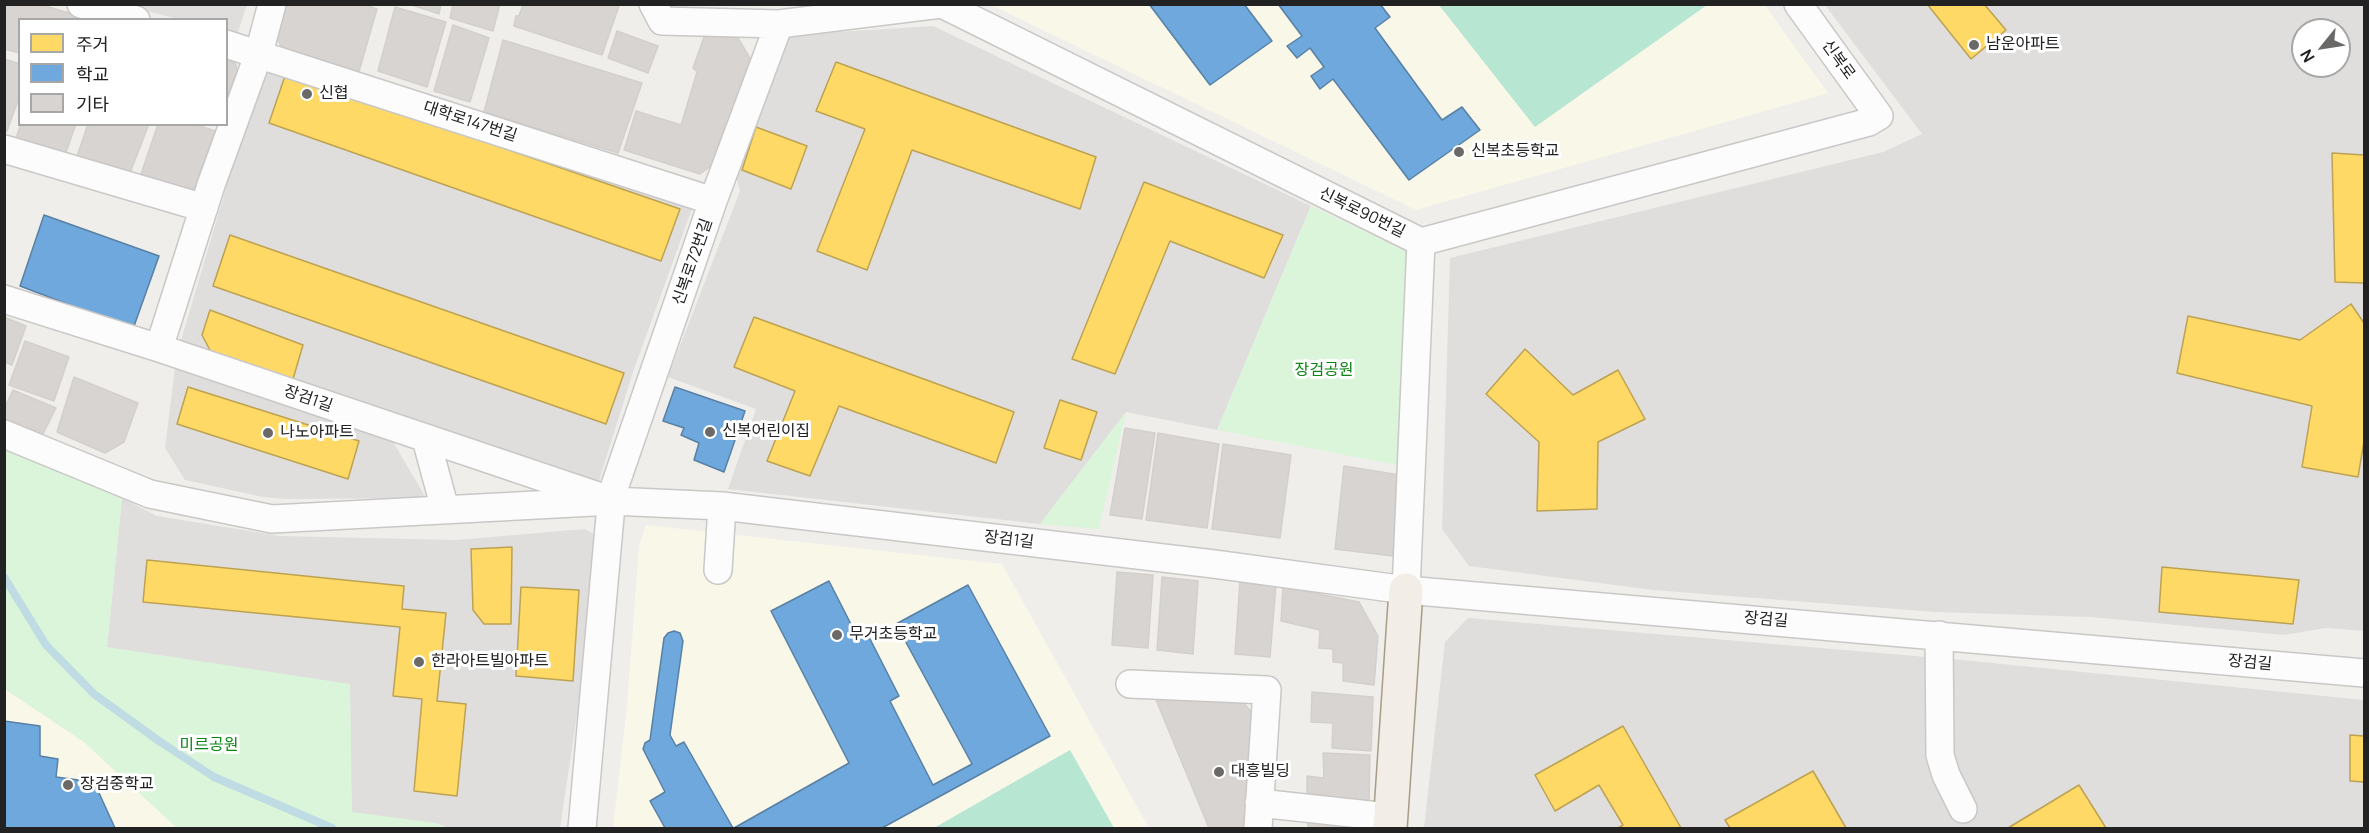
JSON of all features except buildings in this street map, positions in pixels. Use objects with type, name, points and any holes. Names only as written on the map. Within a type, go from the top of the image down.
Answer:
[{"type":"main road","points":[[1384,822],[1406,590]]},
{"type":"street","points":[[81,4],[129,18]]},
{"type":"street","points":[[159,348],[204,208],[259,53],[272,4]]},
{"type":"street","points":[[652,4],[662,21],[779,24],[941,4]]},
{"type":"street","name":"신복로90번길","points":[[941,4],[1421,242],[1869,122],[1879,116]]},
{"type":"street","name":"신복로","points":[[1798,4],[1879,116]]},
{"type":"street","name":"신복로72번길","points":[[611,501],[713,201],[779,24]]},
{"type":"street","name":"대학로147번길","points":[[228,45],[713,201]]},
{"type":"street","points":[[4,149],[204,208]]},
{"type":"street","points":[[1406,590],[1421,242]]},
{"type":"street","name":"장검1길","points":[[4,299],[159,348],[611,501]]},
{"type":"street","name":"장검1길","points":[[4,434],[150,494],[272,519],[611,501],[722,506],[1214,564],[1406,590]]},
{"type":"street","points":[[426,439],[445,509]]},
{"type":"street","points":[[582,828],[611,501]]},
{"type":"street","points":[[717,570],[722,506]]},
{"type":"street","name":"장검길","points":[[1406,590],[2364,673]]},
{"type":"street","points":[[1939,635],[1940,755],[1963,808]]},
{"type":"street","points":[[1130,684],[1267,690],[1259,816],[1384,822]]},
{"type":"shaded area","points":[[122,5],[247,5],[237,35],[228,33],[228,18],[174,18]]},
{"type":"shaded area","name":"신복초등학교","points":[[991,5],[1765,5],[1828,93],[1416,210]]},
{"type":"shaded area","points":[[1825,5],[2364,5],[2364,631],[2326,628],[2284,635],[2090,617],[1935,612],[1653,590],[1469,566],[1442,529],[1450,258],[1883,152],[1922,134]]},
{"type":"shaded area","points":[[933,26],[1311,206],[1217,430],[1126,412],[1040,524],[728,489],[756,409],[668,377],[740,191],[735,173],[758,110],[790,35]]},
{"type":"shaded area","points":[[268,66],[692,209],[633,372],[598,484],[179,347],[261,70]]},
{"type":"shaded area","points":[[175,368],[392,440],[426,498],[287,499],[263,497],[185,480],[165,448]]},
{"type":"shaded area","points":[[122,498],[157,516],[280,536],[456,540],[585,529],[595,535],[580,695],[560,828],[449,828],[435,823],[352,813],[107,647]]},
{"type":"shaded area","name":"무거초등학교","points":[[646,525],[1002,564],[1149,828],[613,828],[627,705],[639,546]]},
{"type":"shaded area","points":[[1468,618],[1962,660],[2364,700],[2364,828],[1424,828],[1445,642]]},
{"type":"shaded area","name":"장검중학교","points":[[4,689],[84,742],[177,828],[5,828]]},
{"type":"green space","points":[[1439,5],[1707,5],[1535,127]]},
{"type":"green space","name":"장검공원","points":[[1311,206],[1406,251],[1397,465],[1217,430]]},
{"type":"green space","points":[[1126,412],[1099,529],[1040,524]]},
{"type":"green space","name":"미르공원","points":[[4,434],[112,477],[122,498],[107,647],[350,684],[352,812],[435,823],[449,828],[177,828],[84,742],[5,689]]},
{"type":"green space","points":[[1070,750],[1114,828],[934,828]]},
{"type":"waterway","points":[[4,577],[46,645],[94,694],[214,777],[332,828]]},
{"type":"place","name":"남운아파트","points":[[1974,45]]},
{"type":"place","name":"신협","points":[[307,94]]},
{"type":"place","name":"신복초등학교","points":[[1459,152]]},
{"type":"place","name":"신복어린이집","points":[[710,432]]},
{"type":"place","name":"나노아파트","points":[[268,433]]},
{"type":"place","name":"무거초등학교","points":[[837,635]]},
{"type":"place","name":"한라아트빌아파트","points":[[419,662]]},
{"type":"place","name":"대흥빌딩","points":[[1219,772]]},
{"type":"place","name":"장검중학교","points":[[68,785]]}]
